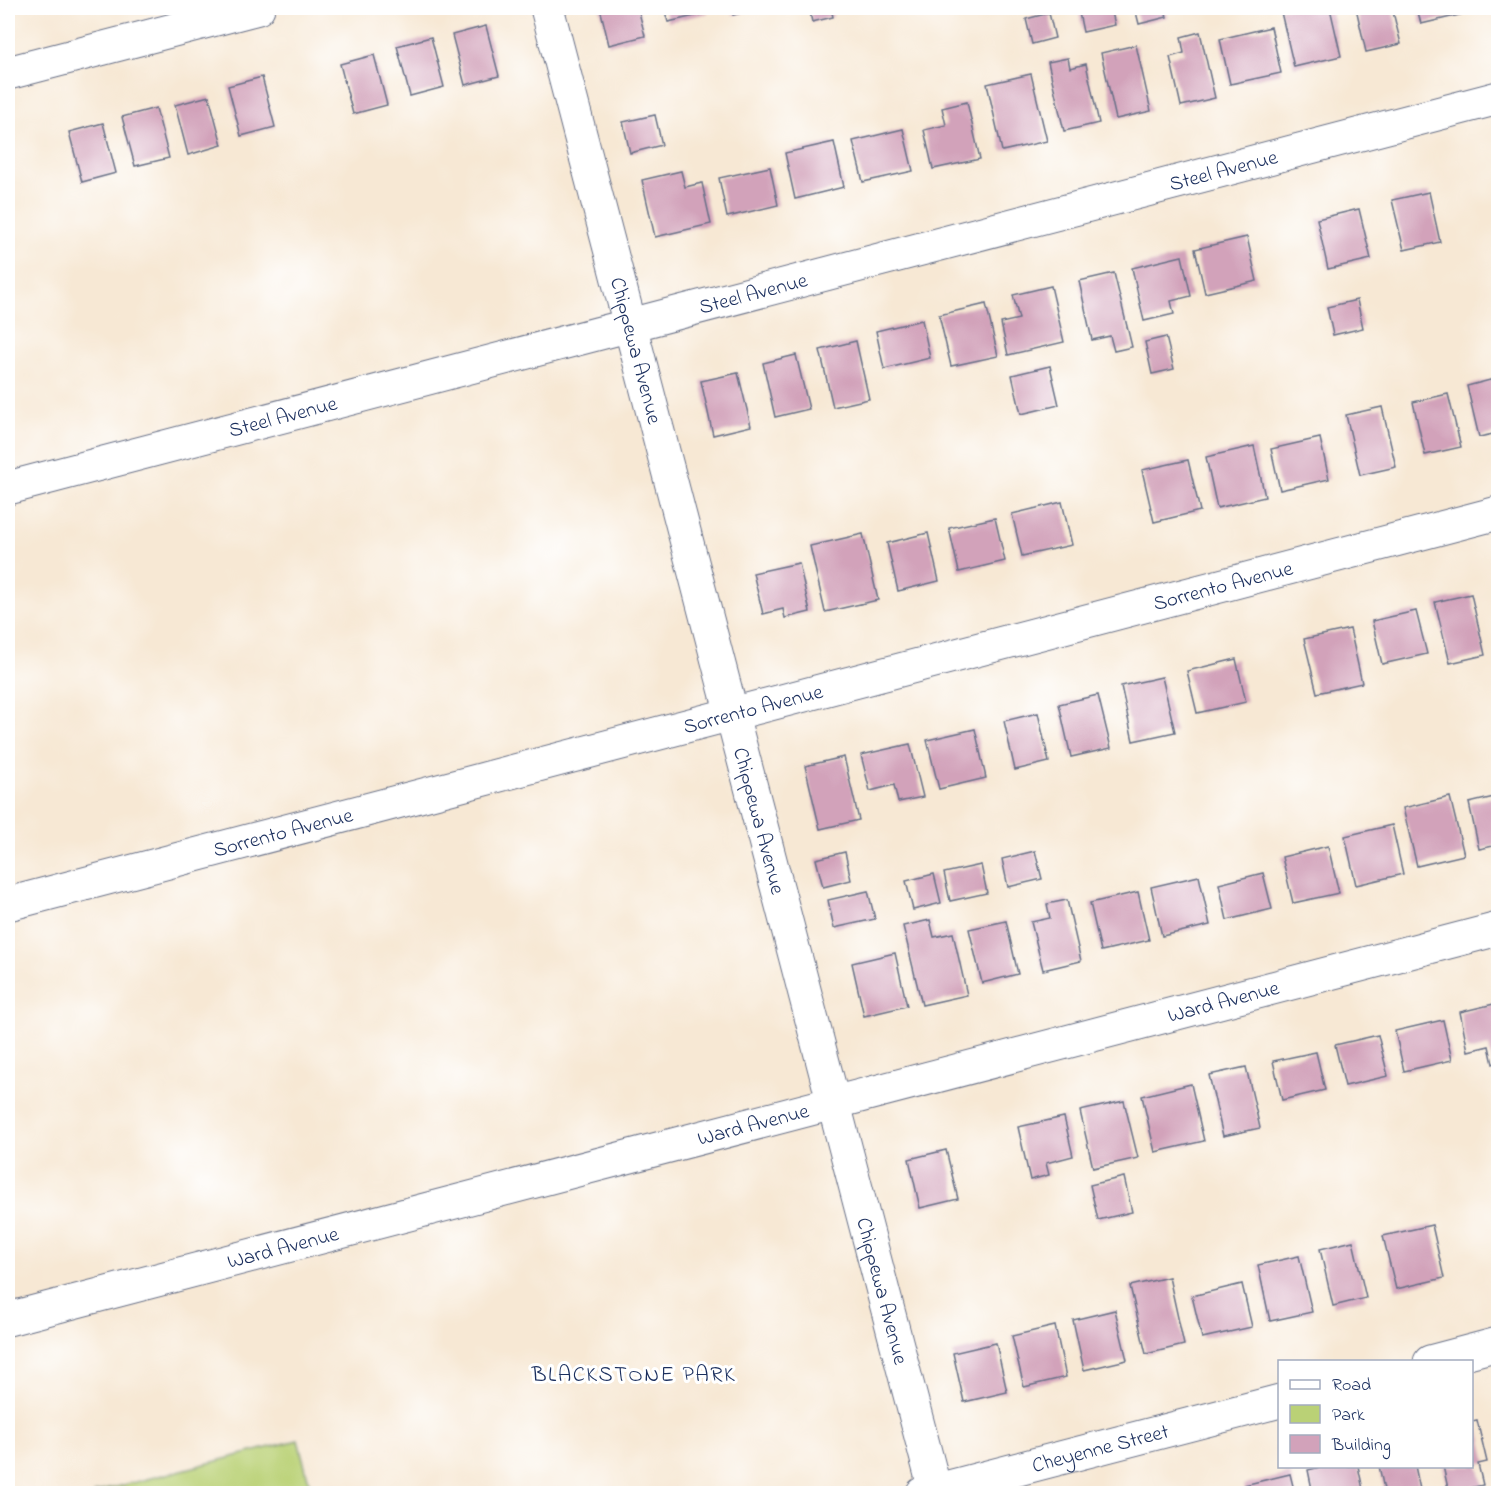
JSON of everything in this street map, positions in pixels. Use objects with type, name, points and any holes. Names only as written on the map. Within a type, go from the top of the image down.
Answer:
[{"type":"street","points":[[8,73],[258,8]]},
{"type":"street","name":"Chippewa Avenue","points":[[547,8],[834,1103],[931,1492]]},
{"type":"street","name":"Steel Avenue","points":[[8,488],[1498,98]]},
{"type":"street","name":"Sorrento Avenue","points":[[8,904],[1498,513]]},
{"type":"street","name":"Ward Avenue","points":[[8,1319],[1498,929]]},
{"type":"street","points":[[1438,1360],[1498,1344]]},
{"type":"street","name":"Cheyenne Street","points":[[931,1492],[1278,1402]]},
{"type":"green space","points":[[298,1440],[312,1493],[93,1493]]},
{"type":"building","points":[[600,8],[638,8],[645,36],[609,45]]},
{"type":"building","points":[[664,8],[707,8],[708,13],[668,22]]},
{"type":"building","points":[[731,8],[761,8],[733,15]]},
{"type":"building","points":[[809,8],[831,8],[833,17],[812,22]]},
{"type":"building","points":[[1078,8],[1111,8],[1115,25],[1083,32]]},
{"type":"building","points":[[1135,8],[1165,8],[1167,17],[1139,24]]},
{"type":"building","points":[[1280,8],[1330,8],[1341,56],[1294,67]]},
{"type":"building","points":[[1356,8],[1392,8],[1401,44],[1366,52]]},
{"type":"building","points":[[1417,8],[1467,8],[1468,13],[1421,24]]},
{"type":"building","points":[[1049,13],[1055,38],[1032,44],[1026,19]]},
{"type":"building","points":[[486,26],[499,76],[465,85],[452,35]]},
{"type":"building","points":[[1271,27],[1281,73],[1230,84],[1220,39]]},
{"type":"building","points":[[1200,32],[1215,98],[1181,106],[1170,57],[1184,53],[1181,37]]},
{"type":"building","points":[[431,37],[444,87],[410,96],[397,46]]},
{"type":"building","points":[[1136,45],[1151,111],[1116,119],[1101,53]]},
{"type":"building","points":[[374,55],[387,105],[353,114],[340,64]]},
{"type":"building","points":[[1068,58],[1070,68],[1086,64],[1099,123],[1064,131],[1048,62]]},
{"type":"building","points":[[1031,74],[1047,141],[1002,151],[987,84]]},
{"type":"building","points":[[262,77],[275,127],[241,136],[228,86]]},
{"type":"building","points":[[209,96],[222,145],[188,155],[175,105]]},
{"type":"building","points":[[967,102],[980,159],[933,169],[924,130],[946,125],[942,108]]},
{"type":"building","points":[[156,108],[169,158],[135,166],[122,117]]},
{"type":"building","points":[[655,115],[662,145],[630,153],[623,122]]},
{"type":"building","points":[[103,123],[116,173],[82,182],[69,132]]},
{"type":"building","points":[[903,129],[913,171],[863,182],[853,141]]},
{"type":"building","points":[[834,142],[844,187],[795,199],[785,153]]},
{"type":"building","points":[[770,167],[778,205],[727,217],[719,178]]},
{"type":"building","points":[[681,171],[685,187],[702,183],[711,224],[655,237],[642,180]]},
{"type":"building","points":[[1429,192],[1440,242],[1404,250],[1392,200]]},
{"type":"building","points":[[1359,209],[1371,259],[1328,269],[1317,219]]},
{"type":"building","points":[[1247,237],[1257,281],[1205,293],[1195,249]]},
{"type":"building","points":[[1182,256],[1191,296],[1171,301],[1174,314],[1144,321],[1132,268]]},
{"type":"building","points":[[1114,273],[1132,347],[1114,351],[1110,336],[1092,340],[1079,281]]},
{"type":"building","points":[[1051,286],[1064,342],[1008,355],[1001,323],[1019,319],[1013,295]]},
{"type":"building","points":[[1357,300],[1363,328],[1333,335],[1327,307]]},
{"type":"building","points":[[986,304],[998,356],[951,366],[939,315]]},
{"type":"building","points":[[922,320],[930,358],[884,369],[876,331]]},
{"type":"building","points":[[1166,337],[1174,369],[1152,374],[1145,342]]},
{"type":"building","points":[[856,341],[869,399],[833,407],[820,350]]},
{"type":"building","points":[[796,355],[809,409],[775,417],[763,363]]},
{"type":"building","points":[[1050,366],[1059,405],[1021,414],[1012,375]]},
{"type":"building","points":[[738,373],[751,426],[713,435],[701,381]]},
{"type":"building","points":[[1498,378],[1498,433],[1479,437],[1467,386]]},
{"type":"building","points":[[1448,394],[1461,447],[1425,455],[1413,402]]},
{"type":"building","points":[[1382,407],[1396,467],[1360,475],[1346,415]]},
{"type":"building","points":[[1320,438],[1329,479],[1280,490],[1271,449]]},
{"type":"building","points":[[1254,446],[1265,497],[1217,508],[1206,457]]},
{"type":"building","points":[[1188,460],[1200,511],[1154,522],[1142,470]]},
{"type":"building","points":[[1062,502],[1072,545],[1022,556],[1012,514]]},
{"type":"building","points":[[995,518],[1005,561],[959,572],[949,528]]},
{"type":"building","points":[[928,533],[939,581],[898,591],[887,543]]},
{"type":"building","points":[[863,534],[878,600],[825,612],[810,546]]},
{"type":"building","points":[[799,563],[810,612],[785,618],[783,609],[763,614],[753,573]]},
{"type":"building","points":[[1471,594],[1485,655],[1450,663],[1435,602]]},
{"type":"building","points":[[1416,611],[1427,654],[1382,664],[1372,621]]},
{"type":"building","points":[[1350,629],[1362,683],[1317,693],[1304,639]]},
{"type":"building","points":[[1236,659],[1246,702],[1197,713],[1187,671]]},
{"type":"building","points":[[1162,677],[1175,732],[1133,741],[1121,686]]},
{"type":"building","points":[[1098,695],[1111,748],[1071,757],[1059,704]]},
{"type":"building","points":[[1038,713],[1049,762],[1015,770],[1004,721]]},
{"type":"building","points":[[975,729],[986,778],[939,789],[927,740]]},
{"type":"building","points":[[910,744],[923,797],[898,802],[894,785],[870,791],[861,755]]},
{"type":"building","points":[[844,757],[859,820],[820,829],[805,766]]},
{"type":"building","points":[[1498,796],[1498,845],[1479,849],[1469,803]]},
{"type":"building","points":[[1450,797],[1464,855],[1417,866],[1403,808]]},
{"type":"building","points":[[1392,825],[1403,874],[1356,885],[1345,836]]},
{"type":"building","points":[[1328,846],[1339,893],[1293,903],[1282,857]]},
{"type":"building","points":[[1035,851],[1042,879],[1008,887],[1002,859]]},
{"type":"building","points":[[845,852],[851,880],[823,887],[816,859]]},
{"type":"building","points":[[981,865],[987,893],[950,901],[944,873]]},
{"type":"building","points":[[1263,873],[1272,909],[1227,920],[1219,884]]},
{"type":"building","points":[[934,874],[941,903],[913,910],[906,881]]},
{"type":"building","points":[[1199,876],[1210,925],[1162,936],[1151,887]]},
{"type":"building","points":[[868,891],[875,919],[834,928],[828,900]]},
{"type":"building","points":[[1138,892],[1149,940],[1101,951],[1090,903]]},
{"type":"building","points":[[1067,900],[1081,961],[1043,970],[1031,922],[1050,918],[1047,904]]},
{"type":"building","points":[[930,920],[934,937],[953,933],[967,995],[922,1005],[903,926]]},
{"type":"building","points":[[1006,921],[1018,974],[982,983],[969,929]]},
{"type":"building","points":[[895,953],[907,1006],[864,1016],[852,963]]},
{"type":"building","points":[[1498,1003],[1498,1062],[1493,1064],[1489,1046],[1468,1051],[1460,1012]]},
{"type":"building","points":[[1443,1020],[1452,1060],[1404,1071],[1395,1031]]},
{"type":"building","points":[[1378,1035],[1388,1076],[1345,1086],[1335,1045]]},
{"type":"building","points":[[1316,1052],[1325,1090],[1282,1100],[1273,1061]]},
{"type":"building","points":[[1246,1067],[1260,1128],[1223,1136],[1209,1075]]},
{"type":"building","points":[[1191,1084],[1204,1141],[1155,1152],[1142,1096]]},
{"type":"building","points":[[1124,1101],[1138,1158],[1093,1168],[1080,1111]]},
{"type":"building","points":[[1064,1117],[1073,1156],[1046,1163],[1049,1175],[1030,1180],[1018,1127]]},
{"type":"building","points":[[946,1150],[958,1199],[920,1208],[909,1159]]},
{"type":"building","points":[[1124,1177],[1132,1212],[1098,1220],[1090,1185]]},
{"type":"building","points":[[1432,1225],[1444,1278],[1396,1289],[1383,1236]]},
{"type":"building","points":[[1353,1241],[1366,1298],[1333,1306],[1320,1249]]},
{"type":"building","points":[[1299,1256],[1312,1312],[1270,1321],[1258,1265]]},
{"type":"building","points":[[1169,1277],[1184,1345],[1146,1354],[1130,1286]]},
{"type":"building","points":[[1242,1284],[1252,1327],[1202,1338],[1192,1296]]},
{"type":"building","points":[[1115,1310],[1127,1360],[1084,1370],[1073,1320]]},
{"type":"building","points":[[1055,1326],[1066,1377],[1024,1387],[1012,1336]]},
{"type":"building","points":[[996,1343],[1007,1392],[964,1402],[953,1353]]},
{"type":"building","points":[[1477,1420],[1487,1462],[1478,1464],[1483,1485],[1449,1493],[1443,1468],[1473,1468],[1473,1421]]},
{"type":"building","points":[[1358,1468],[1364,1494],[1313,1494],[1308,1470]]},
{"type":"building","points":[[1379,1468],[1415,1468],[1421,1494],[1385,1494]]},
{"type":"building","points":[[1290,1474],[1295,1494],[1246,1494],[1244,1485]]},
{"type":"district","name":"BLACKSTONE PARK","points":[[634,1373]]}]
